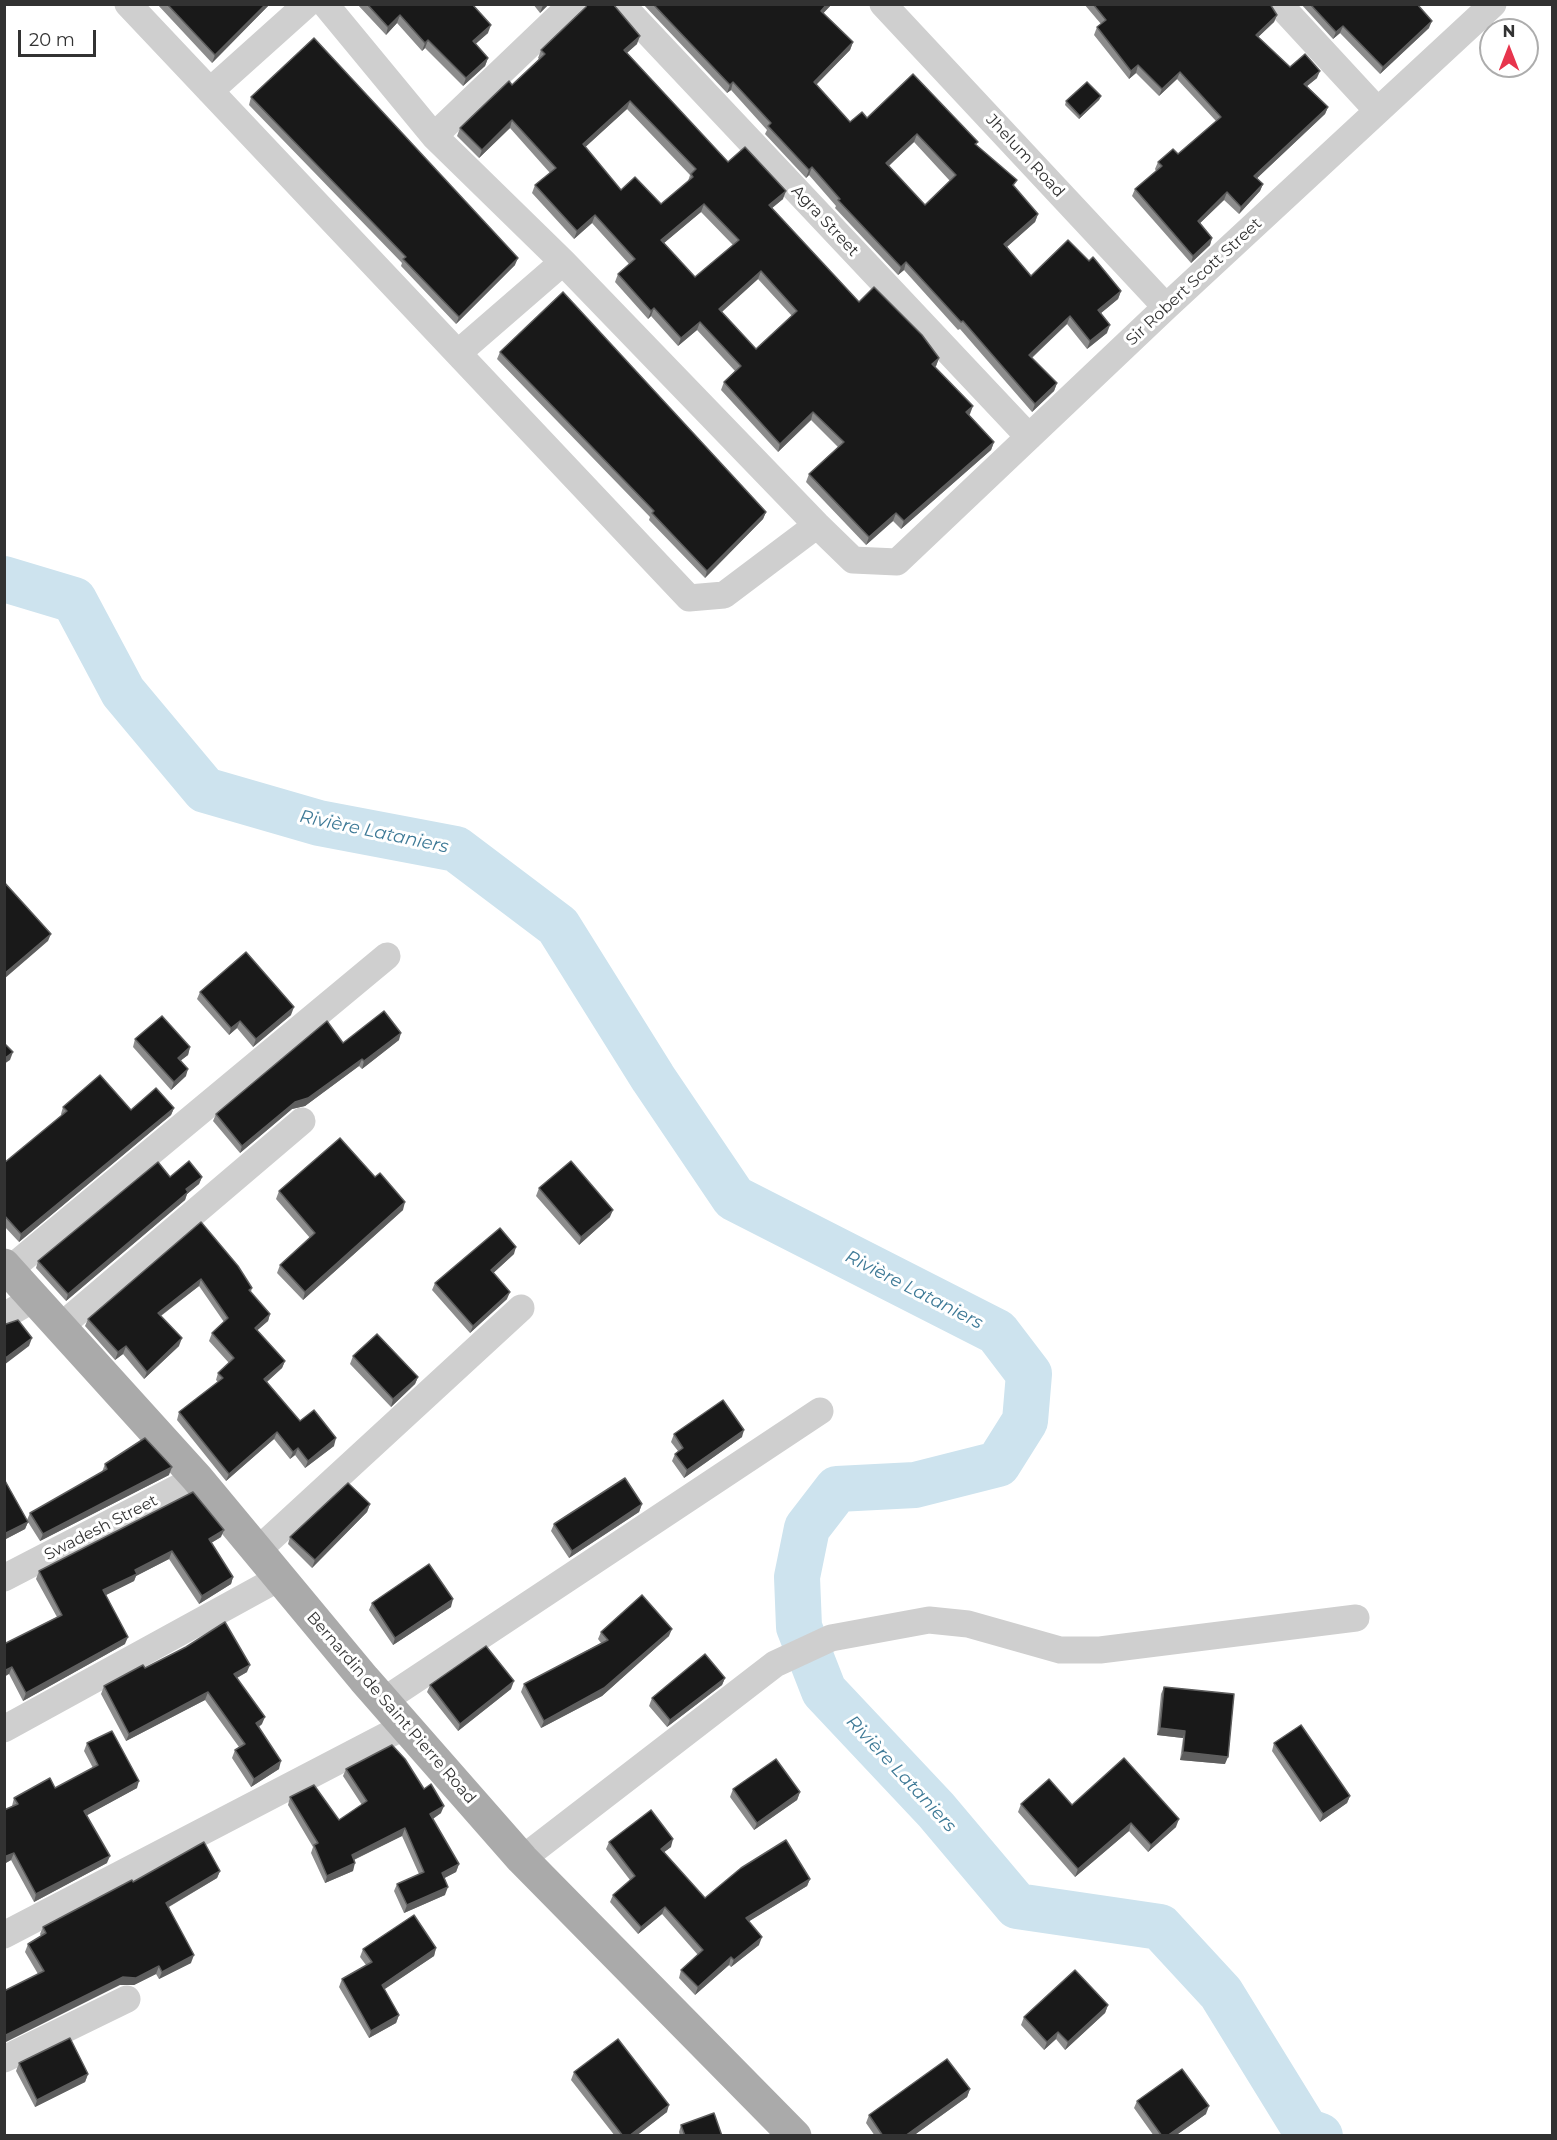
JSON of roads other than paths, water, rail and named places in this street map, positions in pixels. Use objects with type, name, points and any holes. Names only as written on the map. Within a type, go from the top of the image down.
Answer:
[{"type":"main road","name":"Bernardin de Saint Pierre Road","points":[[7,1268],[197,1478],[383,1701],[522,1859],[795,2136]]},
{"type":"street","points":[[128,4],[689,598],[724,595],[817,525],[563,262],[434,136],[325,4]]},
{"type":"street","points":[[210,92],[307,4]]},
{"type":"street","points":[[434,136],[572,4]]},
{"type":"street","name":"Agra Street","points":[[621,4],[1029,437]]},
{"type":"street","name":"Jhelum Road","points":[[883,4],[1166,307]]},
{"type":"street","points":[[1279,4],[1377,110]]},
{"type":"street","name":"Sir Robert Scott Street","points":[[817,525],[853,560],[897,562],[1166,307],[1493,4]]},
{"type":"street","points":[[458,353],[563,262]]},
{"type":"street","points":[[7,1268],[387,956]]},
{"type":"street","points":[[61,1326],[302,1121]]},
{"type":"street","points":[[4,1316],[35,1298]]},
{"type":"street","points":[[257,1551],[521,1308]]},
{"type":"street","points":[[383,1701],[820,1411]]},
{"type":"street","name":"Swadesh Street","points":[[4,1578],[197,1478]]},
{"type":"street","points":[[4,1729],[279,1578]]},
{"type":"street","points":[[522,1859],[775,1664],[831,1638],[929,1620],[968,1624],[1060,1650],[1100,1650],[1356,1618]]},
{"type":"street","points":[[4,1935],[405,1726]]},
{"type":"street","points":[[4,2059],[127,1999]]},
{"type":"waterway","name":"Rivière Lataniers","points":[[4,579],[74,600],[123,692],[205,790],[319,823],[456,849],[558,926],[653,1078],[734,1198],[997,1332],[1029,1374],[1025,1421],[998,1464],[915,1485],[837,1489],[807,1528],[797,1577],[799,1627],[824,1691],[936,1810],[1017,1906],[1160,1927],[1221,1993],[1306,2131],[1320,2136]]}]
